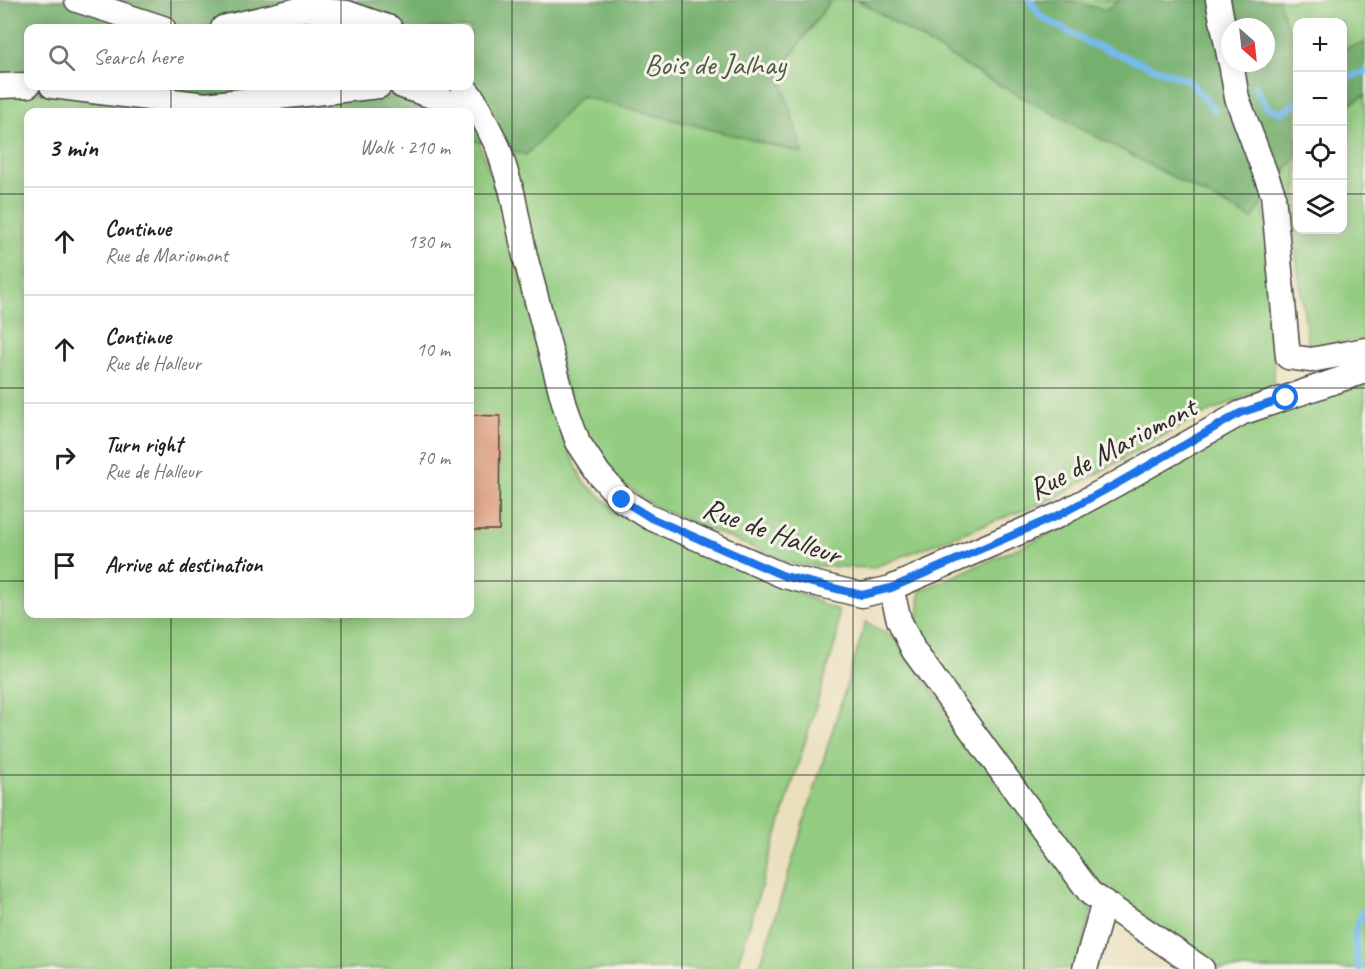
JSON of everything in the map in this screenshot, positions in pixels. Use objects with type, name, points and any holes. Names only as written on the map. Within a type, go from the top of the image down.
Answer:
[{"type":"street","points":[[77,0],[151,24]]},
{"type":"street","points":[[1218,0],[1221,18]]},
{"type":"street","points":[[240,24],[303,9],[347,13],[379,24]]},
{"type":"street","points":[[1232,72],[1237,98],[1273,194],[1288,357],[1311,360],[1365,350]]},
{"type":"street","points":[[0,86],[24,86]]},
{"type":"street","points":[[84,90],[205,105],[342,90]]},
{"type":"street","points":[[414,90],[443,100],[457,108]]},
{"type":"street","name":"Rue de Halleur","points":[[466,90],[474,100],[478,122],[498,147],[512,192],[525,256],[565,406],[579,442],[599,474],[622,500],[651,518],[784,576],[862,595],[891,588]]},
{"type":"street","name":"Rue de Mariomont","points":[[891,588],[1059,515],[1240,413],[1365,371]]},
{"type":"street","points":[[891,588],[899,620],[914,651],[1090,893],[1202,969]]},
{"type":"street","points":[[1085,969],[1104,902]]},
{"type":"green space","name":"Bois de Jalhay","points":[[0,0],[831,0],[779,72],[803,153],[581,96],[526,155],[474,140],[474,108],[169,108],[83,91],[0,92]]},
{"type":"green space","points":[[831,0],[858,0],[979,74],[1252,219],[1263,203],[1275,281],[1274,384],[1189,421],[1055,498],[872,568],[795,565],[655,507],[598,465],[573,413],[501,147],[526,154],[581,96],[802,153],[779,73]]},
{"type":"green space","points":[[858,0],[1064,0],[1107,10],[1119,0],[1278,0],[1293,41],[1293,161],[1252,219],[979,74]]},
{"type":"green space","points":[[1064,0],[1119,0],[1107,11]]},
{"type":"green space","points":[[1278,0],[1365,0],[1365,42],[1347,48],[1347,18],[1293,18],[1293,41]]},
{"type":"green space","points":[[1365,42],[1365,95],[1347,106],[1347,72],[1347,48]]},
{"type":"green space","points":[[83,91],[169,108],[24,108],[24,618],[474,618],[474,140],[479,142],[507,221],[564,440],[583,481],[616,510],[838,611],[837,637],[736,969],[0,969],[0,92]]},
{"type":"green space","points":[[1365,95],[1365,338],[1309,350],[1283,176],[1293,161],[1293,234],[1347,234],[1347,106]]},
{"type":"green space","points":[[1365,385],[1365,969],[1221,969],[1163,930],[1087,872],[917,639],[920,591],[1061,529],[1247,420]]},
{"type":"green space","points":[[866,622],[895,639],[1092,909],[1077,969],[759,969]]},
{"type":"building","points":[[474,415],[500,416],[499,530],[474,530]]},
{"type":"waterway","points":[[1030,0],[1040,16],[1089,43],[1189,81],[1215,110]]},
{"type":"waterway","points":[[1347,77],[1365,72]]},
{"type":"waterway","points":[[1255,87],[1267,107],[1281,113],[1293,105]]},
{"type":"waterway","points":[[1359,969],[1355,938],[1357,925],[1365,909]]},
{"type":"route","points":[[622,500],[651,518],[784,576],[862,595],[891,588],[1059,515],[1240,413],[1286,398]]}]
